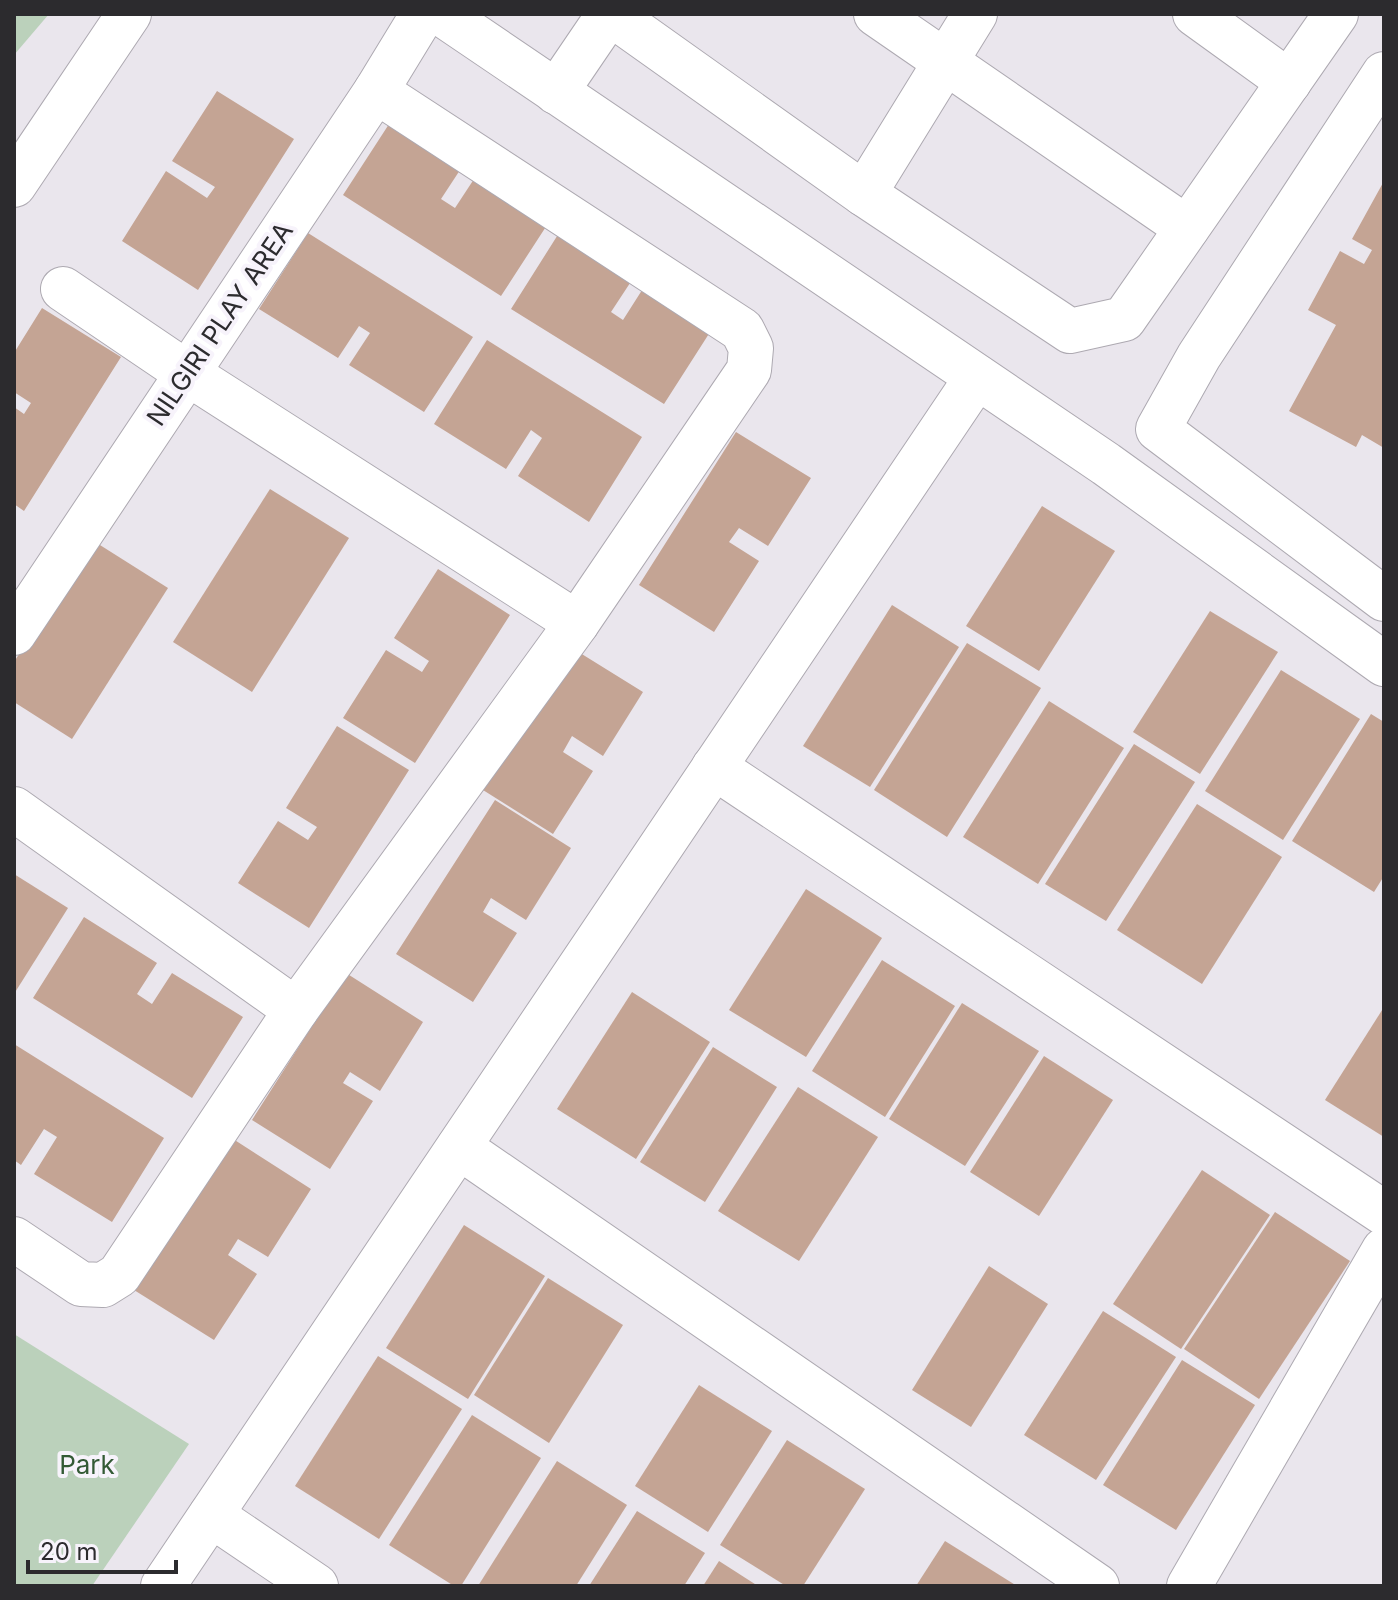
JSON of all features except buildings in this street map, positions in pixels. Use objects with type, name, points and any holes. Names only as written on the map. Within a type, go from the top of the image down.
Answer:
[{"type":"street","points":[[14,185],[129,14]]},
{"type":"street","name":"NILGIRI PLAY AREA","points":[[14,633],[376,91],[423,14]]},
{"type":"street","points":[[442,14],[1106,464],[1384,664]]},
{"type":"street","points":[[556,92],[610,14],[864,194],[1070,331],[1124,319],[1336,14]]},
{"type":"street","points":[[876,14],[1187,228]]},
{"type":"street","points":[[864,194],[975,14]]},
{"type":"street","points":[[1195,14],[1289,82]]},
{"type":"street","points":[[1384,74],[1199,356],[1158,429],[1384,599]]},
{"type":"street","points":[[14,1239],[81,1284],[103,1285],[119,1275],[296,1010],[577,623],[749,370],[751,348],[742,330],[376,91]]},
{"type":"street","points":[[63,289],[187,373],[577,623]]},
{"type":"street","points":[[163,1586],[977,377]]},
{"type":"street","points":[[714,767],[1384,1213]]},
{"type":"street","points":[[14,809],[296,1010]]},
{"type":"street","points":[[459,1147],[1097,1586]]},
{"type":"street","points":[[1189,1586],[1384,1250]]},
{"type":"street","points":[[211,1515],[316,1586]]},
{"type":"green space","points":[[14,14],[49,14],[14,55]]},
{"type":"green space","name":"Park","points":[[14,1334],[189,1444],[92,1586],[14,1586]]}]
